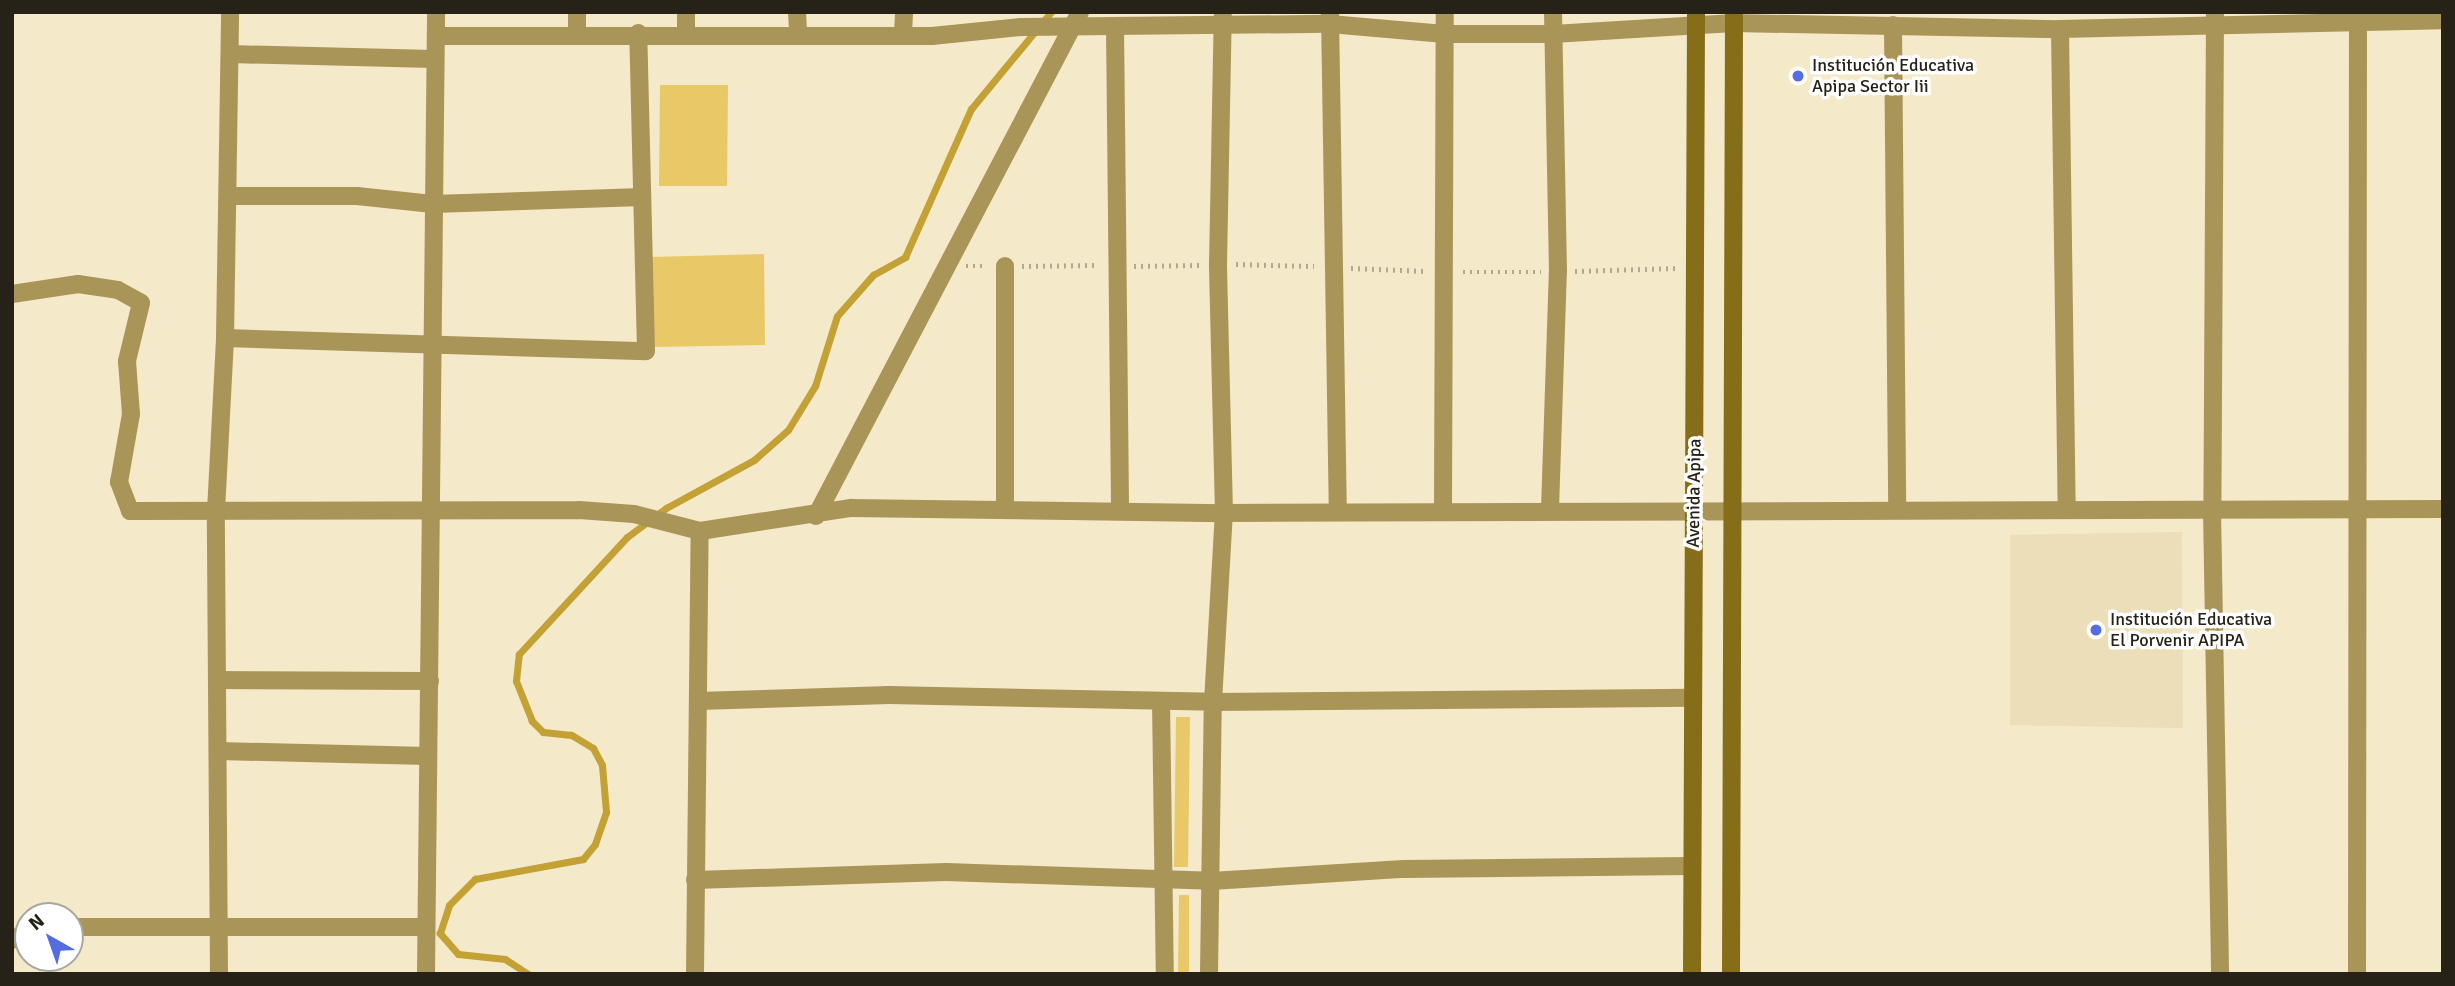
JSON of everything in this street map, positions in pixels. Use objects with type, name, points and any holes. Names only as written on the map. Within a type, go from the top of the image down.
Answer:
[{"type":"street","points":[[219,974],[216,511],[225,338],[230,12]]},
{"type":"street","points":[[426,974],[430,681],[428,511],[433,59],[436,12]]},
{"type":"street","points":[[577,12],[577,33]]},
{"type":"street","points":[[686,12],[686,32]]},
{"type":"street","points":[[797,12],[797,32]]},
{"type":"street","points":[[903,33],[904,12]]},
{"type":"street","points":[[1443,508],[1445,12]]},
{"type":"street","points":[[1550,509],[1558,272],[1553,12]]},
{"type":"street","points":[[436,36],[686,32],[903,33],[932,36],[1024,19],[1076,20],[1115,26],[1223,19],[1330,18],[1445,34],[1553,34],[1697,19],[1734,18],[2060,29],[2215,19],[2443,20]]},
{"type":"street","points":[[1330,18],[1338,511]]},
{"type":"street","points":[[1731,974],[1734,18]]},
{"type":"street","points":[[1209,974],[1213,702],[1224,513],[1218,265],[1223,19]]},
{"type":"street","name":"Avenida Apipa","points":[[1692,974],[1690,866],[1697,19]]},
{"type":"street","points":[[2215,19],[2212,510],[2220,974]]},
{"type":"street","points":[[2357,974],[2354,508],[2359,19]]},
{"type":"street","points":[[816,516],[1076,20]]},
{"type":"street","points":[[1893,25],[1897,509]]},
{"type":"street","points":[[1115,26],[1120,511]]},
{"type":"street","points":[[2060,29],[2067,507]]},
{"type":"street","points":[[225,338],[646,351],[638,33]]},
{"type":"street","points":[[230,54],[433,59]]},
{"type":"street","points":[[228,196],[357,196],[433,204],[642,197]]},
{"type":"street","points":[[1005,266],[1005,508]]},
{"type":"street","points":[[12,294],[78,284],[118,290],[141,303],[127,361],[131,414],[121,497],[130,511],[621,513],[701,531],[816,516],[851,508],[1224,513],[1443,508],[2443,509]]},
{"type":"street","points":[[695,974],[701,531]]},
{"type":"street","points":[[217,680],[430,681]]},
{"type":"street","points":[[698,701],[889,695],[1213,702],[1692,698]]},
{"type":"street","points":[[1161,701],[1165,974]]},
{"type":"street","points":[[219,751],[428,756]]},
{"type":"street","points":[[695,880],[946,872],[1211,881],[1404,869],[1690,866]]},
{"type":"street","points":[[84,927],[426,927]]},
{"type":"shaded area","points":[[660,85],[728,85],[727,186],[659,186]]},
{"type":"shaded area","points":[[764,254],[765,345],[652,347],[651,257]]},
{"type":"shaded area","name":"Institución Educativa El Porvenir APIPA","points":[[2182,532],[2183,728],[2010,725],[2010,535]]},
{"type":"shaded area","points":[[1176,717],[1190,717],[1188,867],[1174,867]]},
{"type":"shaded area","points":[[1179,895],[1189,895],[1189,974],[1178,974]]},
{"type":"waterway","points":[[528,974],[505,959],[458,954],[440,933],[449,905],[475,879],[583,859],[595,844],[606,812],[602,765],[593,748],[571,735],[543,732],[532,721],[516,681],[519,654],[627,537],[666,508],[754,460],[788,430],[815,386],[837,316],[873,275],[905,257],[971,109],[1051,12]]},
{"type":"place","name":"Institución Educativa Apipa Sector Iii","points":[[1798,76]]},
{"type":"place","name":"Institución Educativa El Porvenir APIPA","points":[[2096,630]]}]
